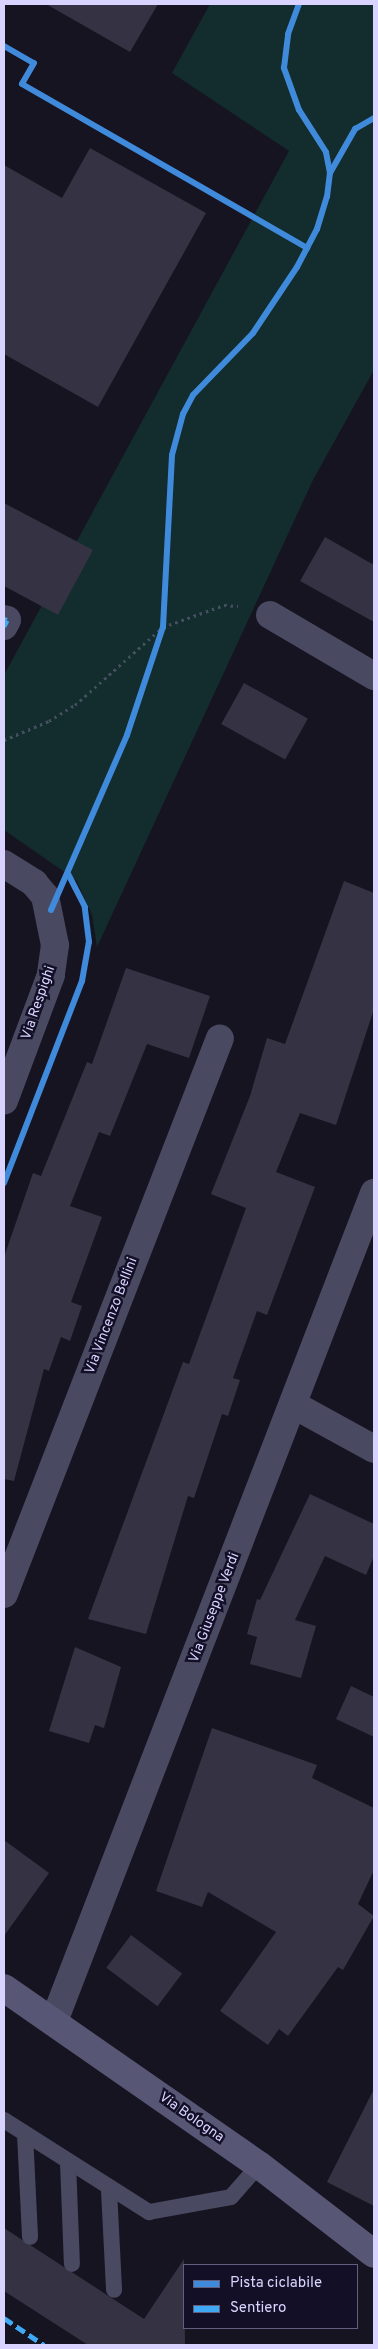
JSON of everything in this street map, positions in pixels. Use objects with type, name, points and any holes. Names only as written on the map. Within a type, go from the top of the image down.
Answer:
[{"type":"main road","name":"Via Bologna","points":[[4,1988],[259,2165],[374,2254]]},
{"type":"street","points":[[270,615],[374,676]]},
{"type":"street","points":[[4,619],[7,620],[4,626]]},
{"type":"street","name":"Via Respighi","points":[[4,864],[34,882],[45,896],[55,945],[51,975],[4,1101]]},
{"type":"street","name":"Via Vincenzo Bellini","points":[[4,1594],[220,1038]]},
{"type":"street","name":"Via Giuseppe Verdi","points":[[54,2021],[294,1405],[374,1193]]},
{"type":"street","points":[[294,1405],[374,1449]]},
{"type":"lane","points":[[4,2120],[110,2190],[148,2212],[231,2197],[259,2165]]},
{"type":"lane","points":[[25,2134],[30,2237]]},
{"type":"lane","points":[[68,2162],[72,2264]]},
{"type":"lane","points":[[110,2190],[114,2290]]},
{"type":"path","points":[[4,740],[49,721],[75,704],[162,627],[224,605],[254,608],[270,615]]},
{"type":"green space","points":[[210,4],[374,4],[374,370],[313,480],[97,947],[92,915],[76,880],[4,830],[4,675],[289,151],[172,73]]},
{"type":"building","points":[[46,4],[158,4],[130,52]]},
{"type":"building","points":[[90,148],[206,213],[98,407],[4,354],[4,165],[62,198]]},
{"type":"building","points":[[4,503],[93,550],[58,615],[4,586]]},
{"type":"building","points":[[325,537],[374,565],[374,622],[300,581]]},
{"type":"building","points":[[244,683],[308,718],[285,759],[221,724]]},
{"type":"building","points":[[344,881],[374,893],[374,1009],[336,1125],[300,1113],[276,1172],[315,1187],[267,1315],[257,1311],[233,1378],[240,1380],[228,1416],[222,1414],[194,1498],[188,1496],[146,1634],[88,1619],[183,1362],[189,1364],[246,1208],[211,1194],[250,1096],[267,1038],[285,1044]]},
{"type":"building","points":[[126,968],[210,996],[189,1058],[147,1044],[110,1136],[99,1132],[70,1206],[102,1217],[71,1302],[82,1306],[70,1341],[61,1337],[49,1371],[44,1369],[14,1481],[4,1479],[4,1257],[33,1173],[41,1176],[87,1062],[92,1064]]},
{"type":"building","points":[[310,1494],[374,1524],[374,1556],[366,1575],[325,1556],[295,1620],[316,1626],[301,1678],[250,1664],[257,1637],[247,1634],[257,1599],[260,1600]]},
{"type":"building","points":[[75,1647],[121,1667],[104,1728],[95,1725],[89,1743],[49,1731]]},
{"type":"building","points":[[351,1686],[374,1697],[374,1737],[336,1719]]},
{"type":"building","points":[[212,1728],[317,1765],[312,1778],[374,1808],[374,1870],[358,1904],[374,1916],[343,1970],[338,1967],[288,2036],[279,2029],[268,2045],[220,2011],[276,1932],[208,1892],[202,1907],[156,1891]]},
{"type":"building","points":[[4,1840],[49,1873],[4,1936]]},
{"type":"building","points":[[131,1935],[182,1974],[157,2006],[106,1968]]},
{"type":"building","points":[[374,2089],[374,2206],[327,2182]]},
{"type":"building","points":[[4,2228],[144,2319],[184,2259],[183,2329],[185,2329],[185,2345],[88,2345],[4,2291]]},
{"type":"marked path","points":[[4,619],[7,620],[4,626]]},
{"type":"marked path","points":[[4,2318],[44,2345]]},
{"type":"cycle path","points":[[51,910],[127,735],[163,627],[172,455],[183,414],[193,395],[253,333],[297,267],[317,229],[327,197],[330,173],[326,152],[299,110],[284,68],[288,34],[299,4]]},
{"type":"cycle path","points":[[4,46],[34,63],[22,84],[307,248]]},
{"type":"cycle path","points":[[330,173],[355,129],[374,118]]},
{"type":"cycle path","points":[[4,1183],[82,981],[89,942],[85,907],[68,874]]}]
